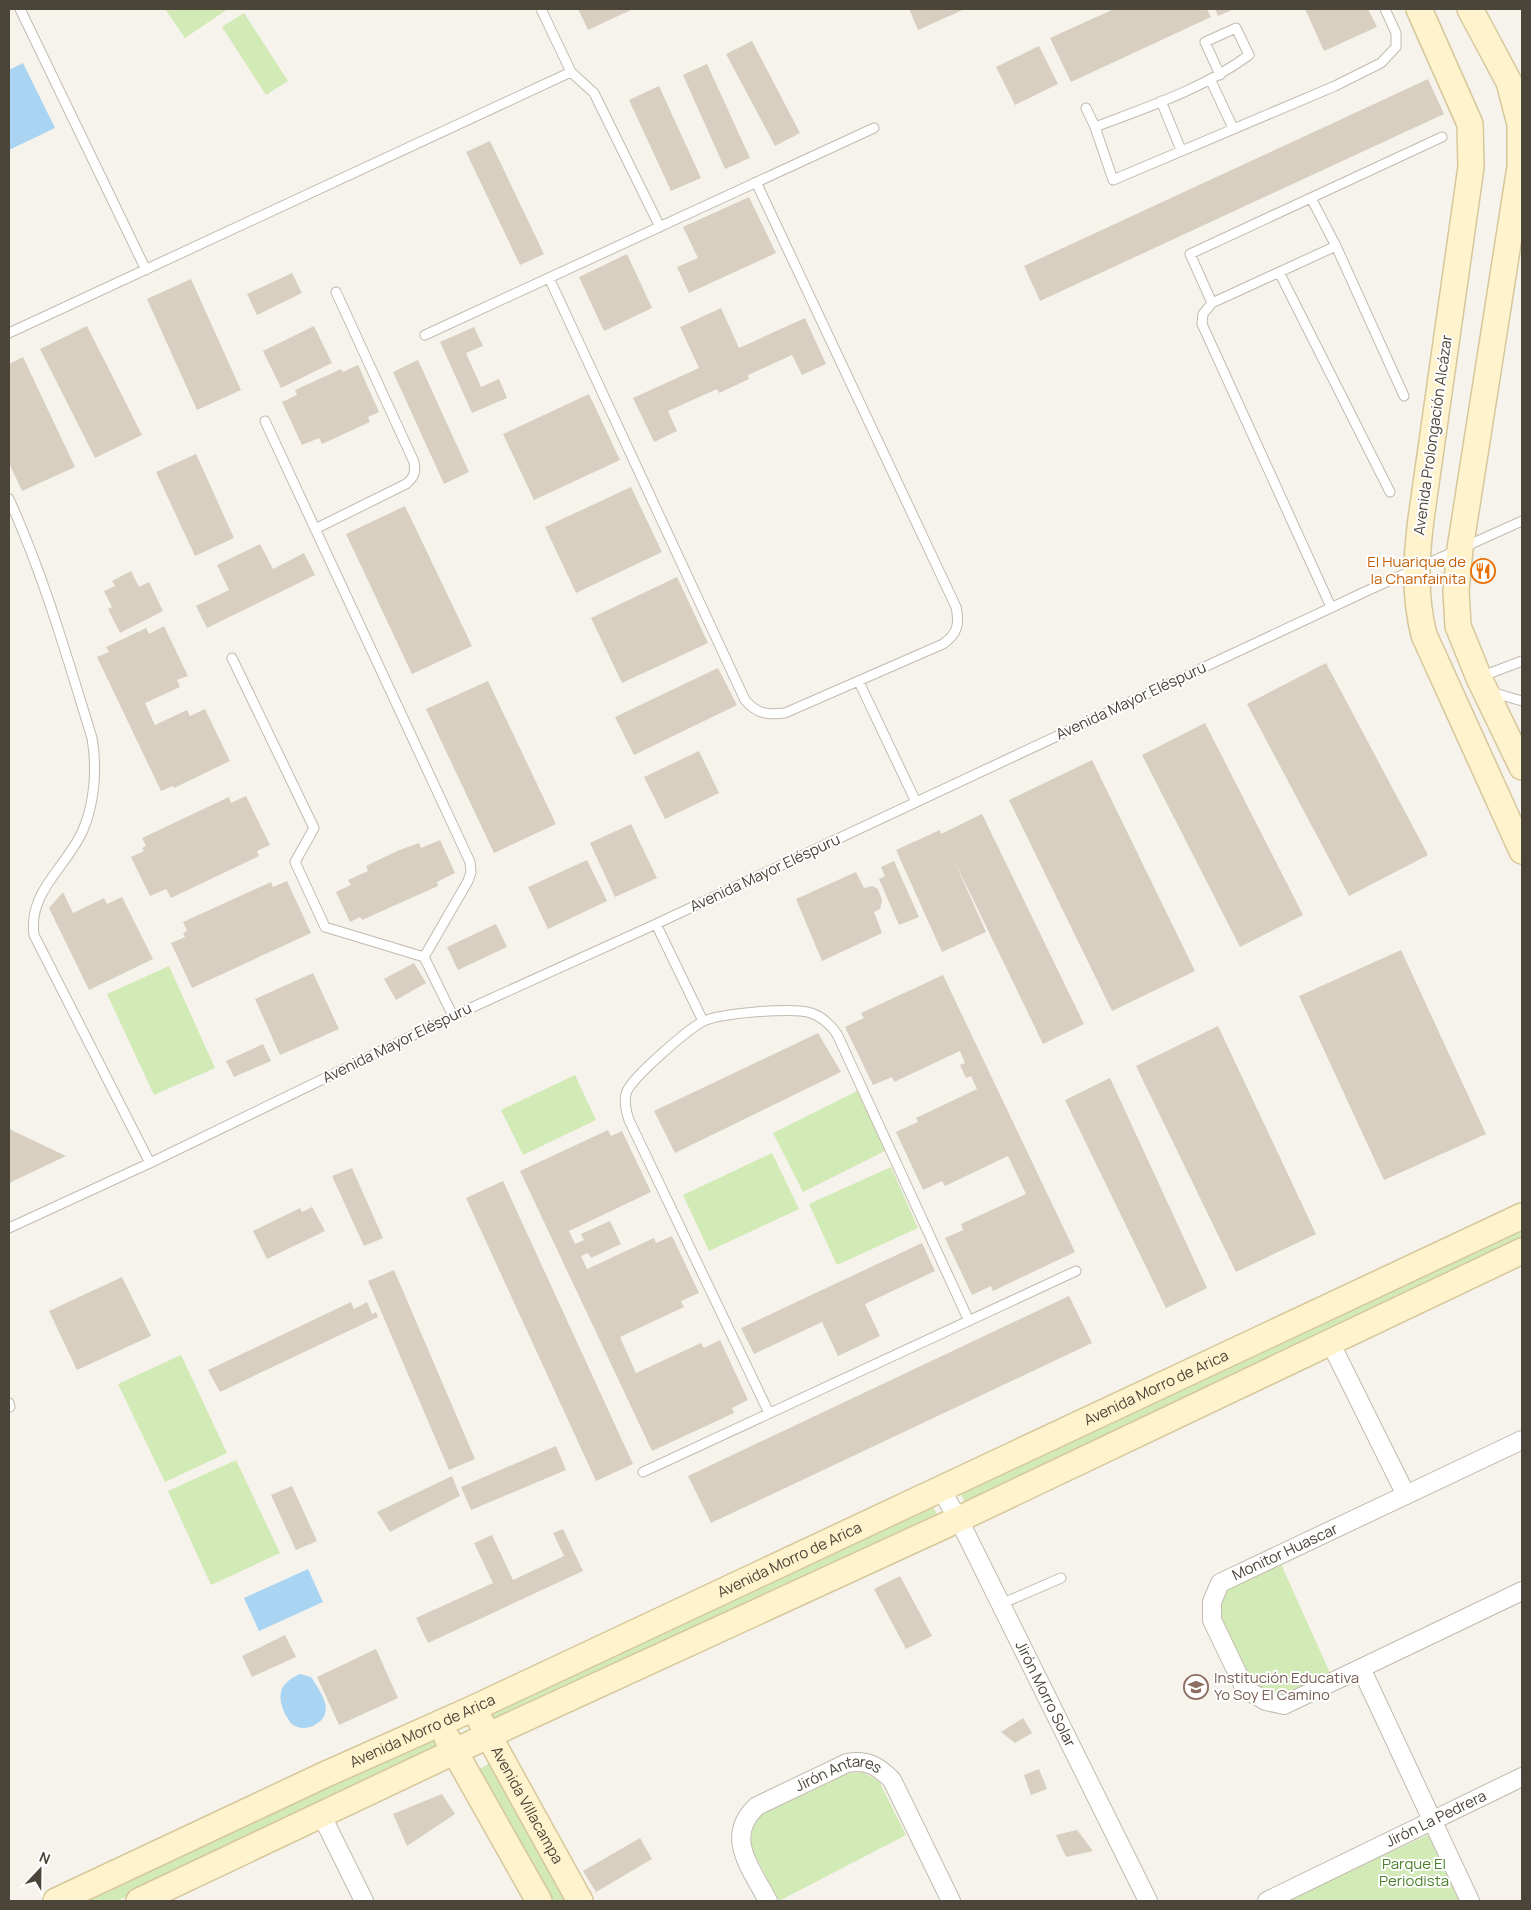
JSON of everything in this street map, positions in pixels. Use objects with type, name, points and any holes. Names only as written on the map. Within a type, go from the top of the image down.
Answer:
[{"type":"main road","name":"Avenida Prolongación Alcázar","points":[[1419,9],[1470,124],[1471,167],[1416,568],[1418,610],[1424,635],[1522,849]]},
{"type":"main road","points":[[1470,9],[1509,82],[1520,124],[1520,167],[1460,549],[1456,591],[1458,626],[1482,684],[1522,767]]},
{"type":"main road","name":"Avenida Morro de Arica","points":[[56,1901],[472,1709],[1522,1216]]},
{"type":"main road","name":"Avenida Morro de Arica","points":[[139,1901],[490,1735],[959,1519],[1522,1251]]},
{"type":"main road","name":"Avenida Villacampa","points":[[472,1709],[490,1735],[580,1901]]},
{"type":"main road","points":[[439,1724],[539,1901]]},
{"type":"street","points":[[1330,1342],[1406,1495]]},
{"type":"street","name":"Monitor Huascar","points":[[1522,1440],[1220,1583],[1212,1602],[1212,1620],[1246,1689],[1266,1700],[1284,1705],[1522,1591]]},
{"type":"street","name":"Jirón Morro Solar","points":[[941,1489],[959,1519],[1148,1901]]},
{"type":"street","points":[[1361,1668],[1470,1901]]},
{"type":"street","name":"Jirón Antares","points":[[768,1901],[742,1850],[739,1839],[741,1827],[747,1815],[757,1806],[847,1762],[858,1760],[870,1762],[881,1768],[892,1780],[951,1901]]},
{"type":"street","name":"Jirón La Pedrera","points":[[1267,1901],[1522,1777]]},
{"type":"street","points":[[322,1816],[364,1901]]},
{"type":"lane","points":[[20,9],[146,270]]},
{"type":"lane","points":[[541,9],[571,72],[594,94],[660,227]]},
{"type":"lane","points":[[1086,108],[1095,127],[1113,180],[1335,86],[1381,63],[1396,47],[1396,33],[1385,9]]},
{"type":"lane","points":[[1095,127],[1211,81],[1249,56],[1236,28],[1206,42],[1220,75]]},
{"type":"lane","points":[[9,334],[571,72]]},
{"type":"lane","points":[[1211,81],[1233,128]]},
{"type":"lane","points":[[1161,101],[1181,150]]},
{"type":"lane","points":[[425,335],[874,128]]},
{"type":"lane","points":[[1212,303],[1190,254],[1442,137]]},
{"type":"lane","points":[[549,278],[745,700],[754,710],[769,715],[785,713],[943,644],[954,636],[959,621],[958,614],[756,182]]},
{"type":"lane","points":[[1311,198],[1336,246],[1404,396]]},
{"type":"lane","points":[[1332,607],[1202,324],[1203,314],[1212,303],[1280,274],[1336,246]]},
{"type":"lane","points":[[1280,274],[1390,492]]},
{"type":"lane","points":[[315,529],[406,484],[413,478],[416,470],[336,292]]},
{"type":"lane","points":[[265,421],[470,862],[472,872],[468,881],[424,957]]},
{"type":"lane","points":[[9,499],[29,543],[47,594],[92,738],[95,756],[95,774],[84,829],[34,908],[32,921],[34,935],[150,1163]]},
{"type":"lane","name":"Avenida Mayor Eléspuru","points":[[9,1228],[150,1163],[453,1016],[656,924],[1416,568],[1522,521]]},
{"type":"lane","points":[[232,658],[314,828],[295,862],[325,928],[424,957],[453,1016]]},
{"type":"lane","points":[[1482,684],[1522,661]]},
{"type":"lane","points":[[859,682],[916,802]]},
{"type":"lane","points":[[1482,684],[1522,701]]},
{"type":"lane","points":[[656,924],[703,1021]]},
{"type":"lane","points":[[769,1413],[629,1120],[625,1104],[627,1091],[635,1080],[686,1033],[703,1021],[723,1015],[798,1010],[819,1016],[829,1023],[837,1034],[969,1321]]},
{"type":"lane","points":[[643,1472],[1076,1272]]},
{"type":"lane","points":[[1001,1604],[1061,1578]]},
{"type":"green space","points":[[165,9],[228,9],[185,38]]},
{"type":"green space","points":[[244,13],[288,81],[266,95],[222,27]]},
{"type":"green space","points":[[169,966],[215,1068],[154,1095],[107,994]]},
{"type":"green space","points":[[575,1075],[596,1120],[523,1155],[501,1110]]},
{"type":"green space","points":[[857,1091],[887,1150],[803,1192],[773,1133]]},
{"type":"green space","points":[[772,1153],[799,1209],[709,1251],[683,1195]]},
{"type":"green space","points":[[891,1167],[918,1228],[837,1265],[809,1204]]},
{"type":"green space","points":[[1522,1225],[1522,1242],[965,1503],[959,1489]]},
{"type":"green space","points":[[181,1355],[227,1453],[165,1482],[118,1384]]},
{"type":"green space","points":[[236,1460],[280,1553],[211,1585],[168,1491]]},
{"type":"green space","points":[[930,1501],[938,1516],[495,1724],[486,1709]]},
{"type":"green space","points":[[1280,1562],[1331,1675],[1284,1699],[1245,1684],[1217,1619],[1223,1588]]},
{"type":"green space","points":[[433,1737],[440,1752],[117,1901],[82,1901]]},
{"type":"green space","points":[[491,1763],[566,1901],[550,1901],[479,1769]]},
{"type":"green space","points":[[862,1772],[879,1781],[906,1835],[779,1901],[750,1846],[753,1828],[761,1815],[849,1773]]},
{"type":"green space","name":"Parque El Periodista","points":[[1428,1835],[1459,1901],[1286,1901]]},
{"type":"water","points":[[23,63],[55,128],[9,150],[9,70]]},
{"type":"water","points":[[308,1569],[323,1602],[259,1631],[244,1598]]},
{"type":"water","points":[[300,1674],[311,1677],[323,1697],[326,1710],[320,1721],[307,1728],[300,1728],[292,1724],[285,1714],[281,1701],[284,1685]]},
{"type":"building","points":[[578,9],[633,9],[588,30]]},
{"type":"building","points":[[909,9],[965,9],[918,30]]},
{"type":"building","points":[[1114,9],[1207,9],[1211,17],[1071,82],[1050,38]]},
{"type":"building","points":[[1215,9],[1234,9],[1218,16]]},
{"type":"building","points":[[1305,9],[1368,9],[1377,27],[1324,51]]},
{"type":"building","points":[[752,41],[800,133],[775,146],[726,54]]},
{"type":"building","points":[[1039,46],[1058,84],[1015,105],[996,67]]},
{"type":"building","points":[[707,64],[750,158],[725,169],[683,75]]},
{"type":"building","points":[[1428,79],[1444,114],[1040,301],[1024,266]]},
{"type":"building","points":[[659,86],[701,178],[671,191],[629,100]]},
{"type":"building","points":[[490,141],[544,254],[520,265],[466,152]]},
{"type":"building","points":[[749,197],[776,253],[689,293],[677,267],[698,258],[683,227]]},
{"type":"building","points":[[627,254],[652,308],[604,331],[579,277]]},
{"type":"building","points":[[292,273],[302,293],[257,315],[247,294]]},
{"type":"building","points":[[191,279],[241,390],[197,410],[147,299]]},
{"type":"building","points":[[721,308],[739,348],[805,318],[826,364],[802,375],[792,355],[748,375],[749,379],[719,393],[717,389],[668,411],[677,431],[654,442],[633,398],[699,368],[680,327]]},
{"type":"building","points":[[87,326],[142,435],[95,458],[40,349]]},
{"type":"building","points":[[314,326],[332,363],[281,388],[263,351]]},
{"type":"building","points":[[474,327],[483,346],[466,353],[481,387],[499,379],[507,398],[472,413],[440,342]]},
{"type":"building","points":[[23,357],[75,467],[22,491],[9,463],[9,364]]},
{"type":"building","points":[[418,360],[469,472],[444,484],[393,372]]},
{"type":"building","points":[[358,365],[379,412],[368,417],[370,422],[322,444],[319,438],[302,445],[282,402],[297,395],[295,390],[341,369],[343,372]]},
{"type":"building","points":[[589,394],[620,460],[534,500],[503,434]]},
{"type":"building","points":[[196,454],[234,538],[195,556],[156,472]]},
{"type":"building","points":[[631,487],[662,552],[576,593],[545,527]]},
{"type":"building","points":[[405,506],[472,646],[412,674],[346,534]]},
{"type":"building","points":[[260,544],[273,569],[304,553],[315,575],[207,628],[196,606],[229,590],[217,565]]},
{"type":"building","points":[[131,571],[139,587],[149,582],[163,611],[120,633],[108,609],[112,607],[104,591],[115,586],[112,581]]},
{"type":"building","points":[[677,577],[708,643],[622,683],[591,618]]},
{"type":"building","points":[[164,626],[188,676],[177,680],[180,687],[145,703],[155,725],[187,710],[190,716],[205,709],[230,761],[174,788],[173,786],[161,791],[97,657],[109,652],[106,647],[146,628],[149,634]]},
{"type":"building","points":[[1326,663],[1428,855],[1349,896],[1247,704]]},
{"type":"building","points":[[718,668],[737,705],[634,755],[615,717]]},
{"type":"building","points":[[488,681],[556,824],[494,853],[426,709]]},
{"type":"building","points":[[1205,723],[1303,915],[1240,947],[1142,755]]},
{"type":"building","points":[[699,751],[719,793],[665,819],[644,777]]},
{"type":"building","points":[[1092,760],[1195,971],[1112,1011],[1009,800]]},
{"type":"building","points":[[246,796],[270,845],[257,851],[259,856],[171,898],[166,889],[150,896],[131,857],[144,851],[142,848],[146,846],[142,838],[229,797],[231,803]]},
{"type":"building","points":[[982,814],[1084,1024],[1043,1044],[953,858],[986,932],[942,952],[896,850],[940,830],[941,834]]},
{"type":"building","points":[[631,824],[657,878],[615,897],[590,843]]},
{"type":"building","points":[[440,840],[455,873],[437,882],[438,886],[362,920],[360,917],[350,922],[336,892],[351,885],[348,880],[368,871],[366,866],[397,851],[419,843],[421,848]]},
{"type":"building","points":[[587,860],[607,901],[548,929],[528,887]]},
{"type":"building","points":[[894,861],[919,917],[899,925],[879,879],[885,876],[881,867]]},
{"type":"building","points":[[856,872],[864,888],[872,886],[878,889],[882,900],[880,909],[874,912],[882,933],[822,961],[796,899]]},
{"type":"building","points":[[287,881],[311,933],[192,988],[171,943],[185,937],[183,933],[187,931],[183,922],[271,882],[273,887]]},
{"type":"building","points":[[63,892],[73,913],[104,898],[107,904],[122,897],[153,959],[89,990],[49,908]]},
{"type":"building","points":[[496,924],[507,947],[458,970],[447,947]]},
{"type":"building","points":[[1401,950],[1486,1134],[1384,1180],[1299,996]]},
{"type":"building","points":[[414,963],[426,983],[396,1000],[384,979]]},
{"type":"building","points":[[313,973],[339,1029],[280,1055],[255,999]]},
{"type":"building","points":[[943,975],[1075,1252],[993,1291],[991,1286],[972,1295],[945,1238],[963,1230],[961,1224],[1026,1194],[1008,1156],[945,1186],[942,1181],[923,1190],[896,1132],[918,1122],[916,1118],[977,1089],[971,1076],[966,1078],[960,1065],[965,1063],[960,1051],[894,1082],[892,1077],[873,1085],[845,1027],[864,1018],[861,1013]]},
{"type":"building","points":[[1218,1026],[1316,1234],[1236,1272],[1136,1066]]},
{"type":"building","points":[[818,1033],[841,1072],[675,1153],[654,1111]]},
{"type":"building","points":[[263,1044],[271,1061],[234,1077],[226,1061]]},
{"type":"building","points":[[1110,1078],[1207,1288],[1166,1308],[1065,1100]]},
{"type":"building","points":[[9,1129],[66,1156],[9,1183]]},
{"type":"building","points":[[608,1130],[611,1136],[622,1131],[651,1192],[569,1231],[575,1244],[584,1240],[581,1234],[610,1221],[621,1244],[591,1258],[588,1253],[581,1256],[587,1269],[654,1238],[656,1243],[672,1236],[699,1293],[681,1301],[684,1307],[620,1337],[636,1373],[701,1343],[704,1348],[720,1340],[748,1400],[732,1408],[734,1413],[652,1451],[520,1171]]},
{"type":"building","points":[[352,1168],[383,1238],[364,1246],[332,1176]]},
{"type":"building","points":[[503,1181],[633,1464],[596,1481],[466,1198]]},
{"type":"building","points":[[312,1207],[325,1231],[267,1259],[253,1231],[300,1208],[302,1212]]},
{"type":"building","points":[[922,1243],[935,1271],[865,1304],[880,1336],[838,1356],[822,1322],[754,1354],[741,1328]]},
{"type":"building","points":[[394,1270],[475,1459],[449,1470],[368,1281]]},
{"type":"building","points":[[122,1277],[151,1336],[77,1370],[49,1311]]},
{"type":"building","points":[[1069,1296],[1092,1343],[711,1523],[688,1476]]},
{"type":"building","points":[[351,1302],[354,1309],[367,1302],[372,1314],[376,1312],[378,1317],[220,1392],[208,1370]]},
{"type":"building","points":[[556,1446],[566,1470],[471,1510],[461,1487]]},
{"type":"building","points":[[452,1476],[460,1496],[390,1532],[377,1512]]},
{"type":"building","points":[[292,1486],[317,1541],[296,1550],[271,1495]]},
{"type":"building","points":[[563,1529],[583,1571],[428,1643],[416,1618],[493,1583],[474,1543],[492,1535],[513,1580],[564,1556],[553,1533]]},
{"type":"building","points":[[900,1576],[932,1636],[906,1649],[874,1589]]},
{"type":"building","points":[[285,1635],[296,1657],[252,1677],[242,1656]]},
{"type":"building","points":[[376,1649],[398,1698],[339,1725],[317,1677]]},
{"type":"building","points":[[1023,1718],[1032,1733],[1015,1743],[1001,1732]]},
{"type":"building","points":[[1039,1769],[1047,1789],[1031,1795],[1024,1775]]},
{"type":"building","points":[[442,1794],[455,1814],[407,1846],[393,1814]]},
{"type":"building","points":[[1077,1830],[1093,1851],[1066,1857],[1056,1835]]},
{"type":"building","points":[[640,1838],[652,1859],[596,1892],[583,1871]]},
{"type":"place","name":"El Huarique de la Chanfainita","points":[[1483,571]]},
{"type":"place","name":"Institución Educativa Yo Soy El Camino","points":[[1196,1687]]}]
